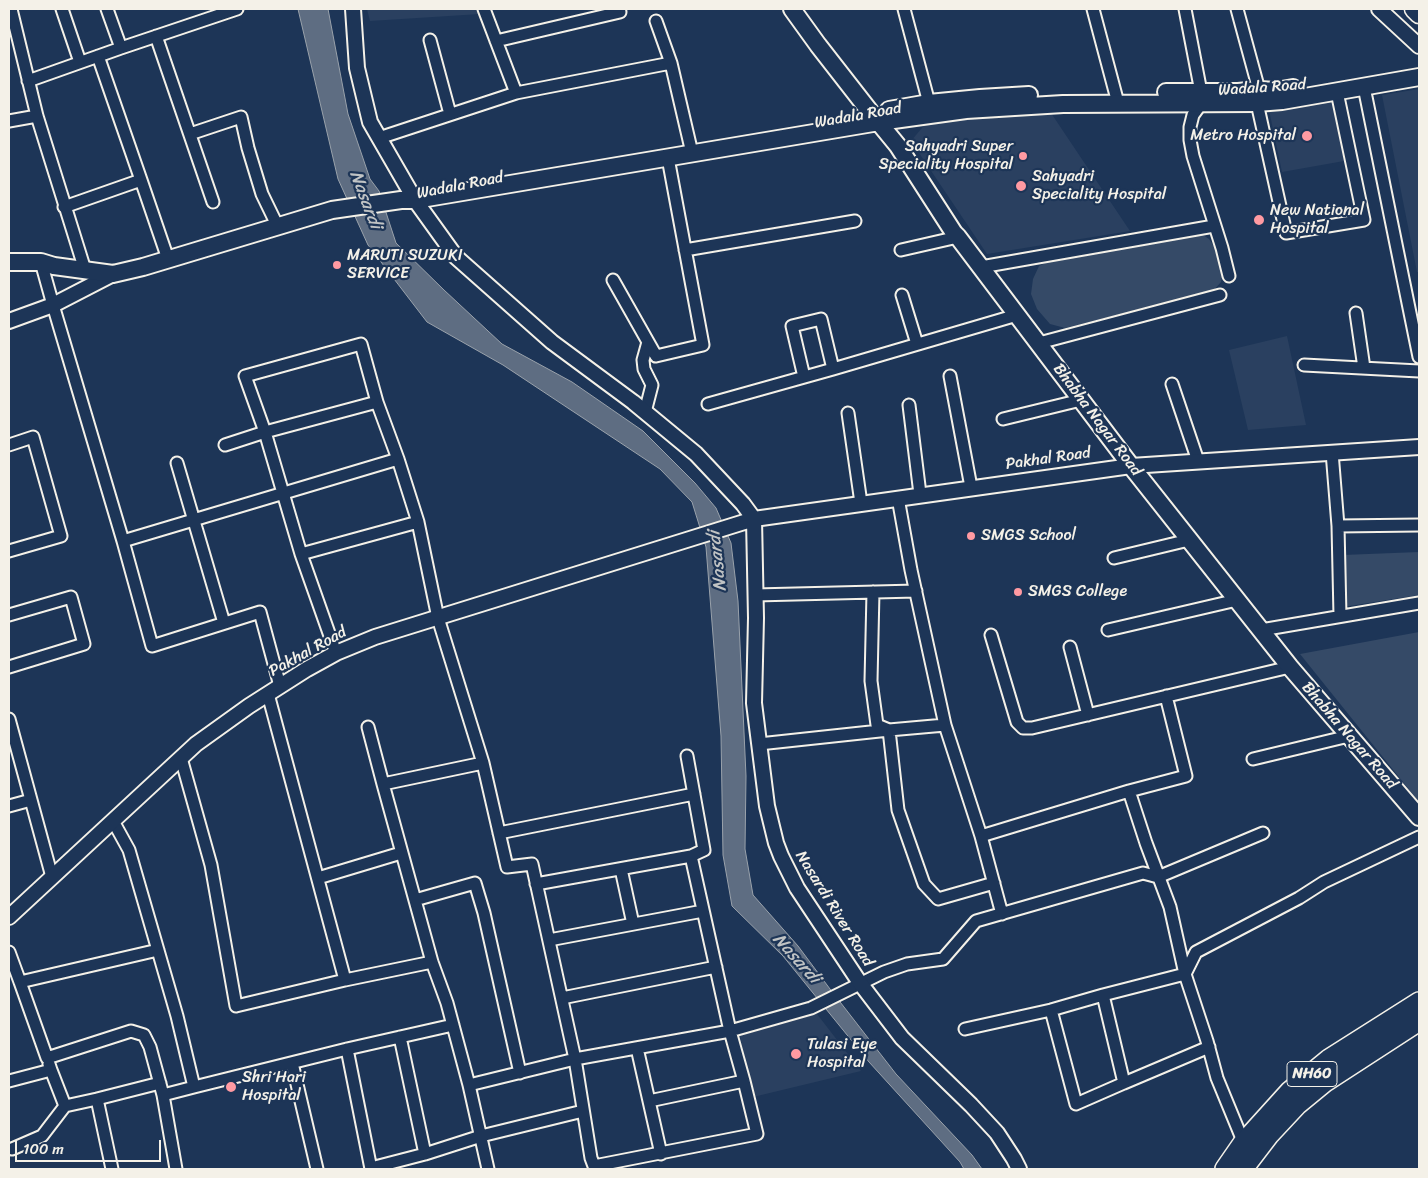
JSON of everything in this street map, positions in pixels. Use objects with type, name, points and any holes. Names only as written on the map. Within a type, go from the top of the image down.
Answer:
[{"type":"highway","name":"NH60","points":[[1246,1156],[1290,1091],[1323,1064],[1419,1002]]},
{"type":"highway","name":"NH60","points":[[1225,1169],[1246,1156],[1297,1105],[1325,1082],[1419,1020]]},
{"type":"main road","name":"Bhabha Nagar Road","points":[[794,9],[818,45],[898,146],[954,233],[1131,466],[1290,667],[1419,817]]},
{"type":"main road","points":[[1414,9],[1419,14]]},
{"type":"main road","name":"Wadala Road","points":[[1258,97],[1276,91],[1419,66]]},
{"type":"main road","name":"Wadala Road","points":[[875,118],[929,103],[980,98],[1258,97],[1282,101],[1419,77]]},
{"type":"main road","name":"Wadala Road","points":[[409,198],[875,118],[1063,104],[1117,98]]},
{"type":"main road","name":"Wadala Road","points":[[409,198],[668,158],[691,149]]},
{"type":"main road","points":[[9,262],[113,274],[332,210],[409,198]]},
{"type":"main road","points":[[9,273],[46,267]]},
{"type":"street","points":[[11,9],[36,116],[85,270]]},
{"type":"street","points":[[62,9],[80,62]]},
{"type":"street","points":[[107,9],[121,48]]},
{"type":"street","points":[[28,81],[237,9]]},
{"type":"street","points":[[353,9],[357,68],[370,122],[409,198],[456,257],[552,342],[645,412],[696,454],[743,504],[749,520]]},
{"type":"street","points":[[484,9],[516,92]]},
{"type":"street","points":[[904,9],[929,103]]},
{"type":"street","points":[[1093,9],[1117,98]]},
{"type":"street","points":[[1185,9],[1200,98],[1190,126],[1190,140],[1193,156],[1222,248],[1228,276]]},
{"type":"street","points":[[1236,9],[1258,97],[1286,233],[1364,220],[1337,92]]},
{"type":"street","points":[[1379,9],[1419,46]]},
{"type":"street","points":[[496,42],[620,12]]},
{"type":"street","points":[[656,21],[671,63],[691,149]]},
{"type":"street","points":[[156,36],[213,202]]},
{"type":"street","points":[[430,40],[450,114]]},
{"type":"street","points":[[98,56],[168,259]]},
{"type":"street","points":[[379,138],[516,92],[671,63]]},
{"type":"street","points":[[1364,87],[1419,357]]},
{"type":"street","points":[[9,121],[36,116]]},
{"type":"street","points":[[190,134],[241,117],[262,194],[278,227]]},
{"type":"street","points":[[613,280],[656,356],[703,345],[668,158]]},
{"type":"street","points":[[64,207],[141,180]]},
{"type":"street","points":[[685,250],[854,221]]},
{"type":"street","points":[[981,267],[1214,226]]},
{"type":"street","points":[[901,250],[958,237]]},
{"type":"street","points":[[46,267],[52,305],[123,541],[152,646],[260,612],[280,686]]},
{"type":"street","points":[[9,321],[52,305],[113,274]]},
{"type":"street","points":[[902,295],[917,344]]},
{"type":"street","points":[[1039,343],[1220,295]]},
{"type":"street","points":[[1356,313],[1364,368]]},
{"type":"street","points":[[708,404],[1017,315]]},
{"type":"street","points":[[804,377],[792,326],[821,319],[833,369]]},
{"type":"street","points":[[645,412],[652,385],[644,369],[643,360],[648,342]]},
{"type":"street","points":[[336,653],[301,554],[284,494],[245,376],[360,344],[377,402],[418,522],[438,618],[483,763],[507,866],[532,864],[575,1060],[591,1158],[594,1166],[757,1134],[730,1030],[691,856]]},
{"type":"street","points":[[1304,365],[1419,371]]},
{"type":"street","points":[[950,376],[971,487]]},
{"type":"street","points":[[1172,384],[1198,461]]},
{"type":"street","points":[[1002,419],[1082,400]]},
{"type":"street","points":[[225,445],[264,432],[377,402]]},
{"type":"street","points":[[909,405],[920,494]]},
{"type":"street","points":[[848,413],[861,503]]},
{"type":"street","points":[[9,445],[33,437],[61,536],[9,551]]},
{"type":"street","name":"Pakhal Road","points":[[9,917],[196,744],[307,669],[336,653],[374,637],[749,520],[920,494],[1131,466],[1419,447]]},
{"type":"street","points":[[1332,452],[1338,526],[1340,616]]},
{"type":"street","points":[[123,541],[398,459]]},
{"type":"street","points":[[177,463],[224,623]]},
{"type":"street","points":[[898,498],[944,725],[980,836],[1002,914]]},
{"type":"street","name":"Nasardi River Road","points":[[749,520],[755,595],[754,702],[767,806],[781,856],[797,888],[855,986],[902,1038],[997,1133],[1019,1169]]},
{"type":"street","points":[[301,554],[418,522]]},
{"type":"street","points":[[1338,526],[1419,525]]},
{"type":"street","points":[[1114,558],[1189,540]]},
{"type":"street","points":[[755,595],[916,591]]},
{"type":"street","points":[[873,592],[871,681],[877,725],[889,730]]},
{"type":"street","points":[[9,615],[72,597],[84,644],[9,667]]},
{"type":"street","points":[[1108,630],[1238,600]]},
{"type":"street","points":[[1261,630],[1419,603]]},
{"type":"street","points":[[991,635],[1017,722],[1023,728],[1032,728],[1290,667]]},
{"type":"street","points":[[1070,647],[1088,715]]},
{"type":"street","points":[[268,694],[345,980]]},
{"type":"street","points":[[980,836],[1129,791],[1186,776],[1166,696]]},
{"type":"street","points":[[758,744],[944,725]]},
{"type":"street","points":[[10,727],[52,877]]},
{"type":"street","points":[[368,727],[432,962],[447,1003],[470,1085],[488,1169]]},
{"type":"street","points":[[889,730],[898,810],[924,884],[938,900],[994,882]]},
{"type":"street","points":[[1252,759],[1349,736]]},
{"type":"street","points":[[536,884],[691,856],[704,850],[687,756]]},
{"type":"street","points":[[181,758],[211,865],[236,1006],[432,962]]},
{"type":"street","points":[[383,784],[483,763]]},
{"type":"street","points":[[1129,791],[1170,908],[1185,974],[1217,1078],[1246,1156]]},
{"type":"street","points":[[499,833],[694,794]]},
{"type":"street","points":[[9,806],[31,800]]},
{"type":"street","points":[[113,821],[129,850],[177,1016],[194,1087]]},
{"type":"street","points":[[470,1085],[575,1060],[730,1030],[811,1008],[884,972],[907,964],[943,959],[976,921],[1142,872],[1158,877],[1263,834]]},
{"type":"street","points":[[966,1029],[1051,1010],[1185,974],[1196,952],[1299,898],[1324,882],[1419,837]]},
{"type":"street","points":[[318,878],[401,853]]},
{"type":"street","points":[[621,868],[633,924]]},
{"type":"street","points":[[416,900],[476,883],[520,1073]]},
{"type":"street","points":[[549,940],[703,911]]},
{"type":"street","points":[[20,982],[158,950]]},
{"type":"street","points":[[9,952],[65,1106]]},
{"type":"street","points":[[562,998],[716,967]]},
{"type":"street","points":[[1103,995],[1124,1083]]},
{"type":"street","points":[[1051,1010],[1076,1104],[1209,1047]]},
{"type":"street","points":[[163,1095],[347,1049],[453,1025]]},
{"type":"street","points":[[47,1058],[131,1031],[144,1035],[150,1047],[163,1095],[176,1169]]},
{"type":"street","points":[[400,1037],[425,1154]]},
{"type":"street","points":[[637,1048],[661,1154]]},
{"type":"street","points":[[347,1049],[371,1169],[481,1136],[583,1111]]},
{"type":"street","points":[[292,1063],[317,1169]]},
{"type":"street","points":[[9,1081],[51,1070]]},
{"type":"street","points":[[649,1101],[744,1081]]},
{"type":"street","points":[[10,1148],[42,1136],[65,1106],[160,1083]]},
{"type":"street","points":[[97,1099],[112,1169]]},
{"type":"shaded area","points":[[367,9],[479,9],[480,14],[370,21]]},
{"type":"shaded area","points":[[1419,89],[1419,272],[1417,272],[1382,95]]},
{"type":"shaded area","name":"Metro Hospital","points":[[1332,100],[1344,161],[1282,172],[1269,110]]},
{"type":"shaded area","name":"Sahyadri Speciality Hospital","points":[[1049,110],[1130,231],[987,254],[911,141],[927,122]]},
{"type":"shaded area","points":[[1200,233],[1209,239],[1216,249],[1223,272],[1221,282],[1213,291],[1065,328],[1050,324],[1037,309],[1031,294],[1033,279],[1039,266],[1054,259]]},
{"type":"shaded area","points":[[1287,336],[1306,425],[1248,430],[1229,350]]},
{"type":"shaded area","points":[[1419,552],[1419,595],[1343,607],[1343,555]]},
{"type":"shaded area","points":[[1419,632],[1419,802],[1300,654]]},
{"type":"shaded area","name":"Tulasi Eye Hospital","points":[[817,1014],[861,1071],[753,1097],[740,1036]]},
{"type":"water","name":"Nasardi","points":[[298,9],[328,9],[348,114],[370,179],[379,191],[396,243],[502,344],[572,382],[643,431],[695,483],[716,508],[731,543],[738,601],[746,776],[745,849],[753,895],[798,946],[896,1074],[972,1155],[982,1169],[964,1169],[960,1162],[869,1062],[783,956],[732,906],[723,855],[721,736],[706,547],[692,502],[660,469],[503,365],[427,322],[368,245],[338,179]]},
{"type":"place","name":"Metro Hospital","points":[[1307,136]]},
{"type":"place","name":"Sahyadri Super Speciality Hospital","points":[[1023,156]]},
{"type":"place","name":"Sahyadri Speciality Hospital","points":[[1021,186]]},
{"type":"place","name":"New National Hospital","points":[[1259,220]]},
{"type":"place","name":"MARUTI SUZUKI SERVICE","points":[[337,265]]},
{"type":"place","name":"SMGS School","points":[[971,536]]},
{"type":"place","name":"SMGS College","points":[[1018,592]]},
{"type":"place","name":"Tulasi Eye Hospital","points":[[796,1054]]},
{"type":"place","name":"Shri Hari Hospital","points":[[231,1087]]}]
